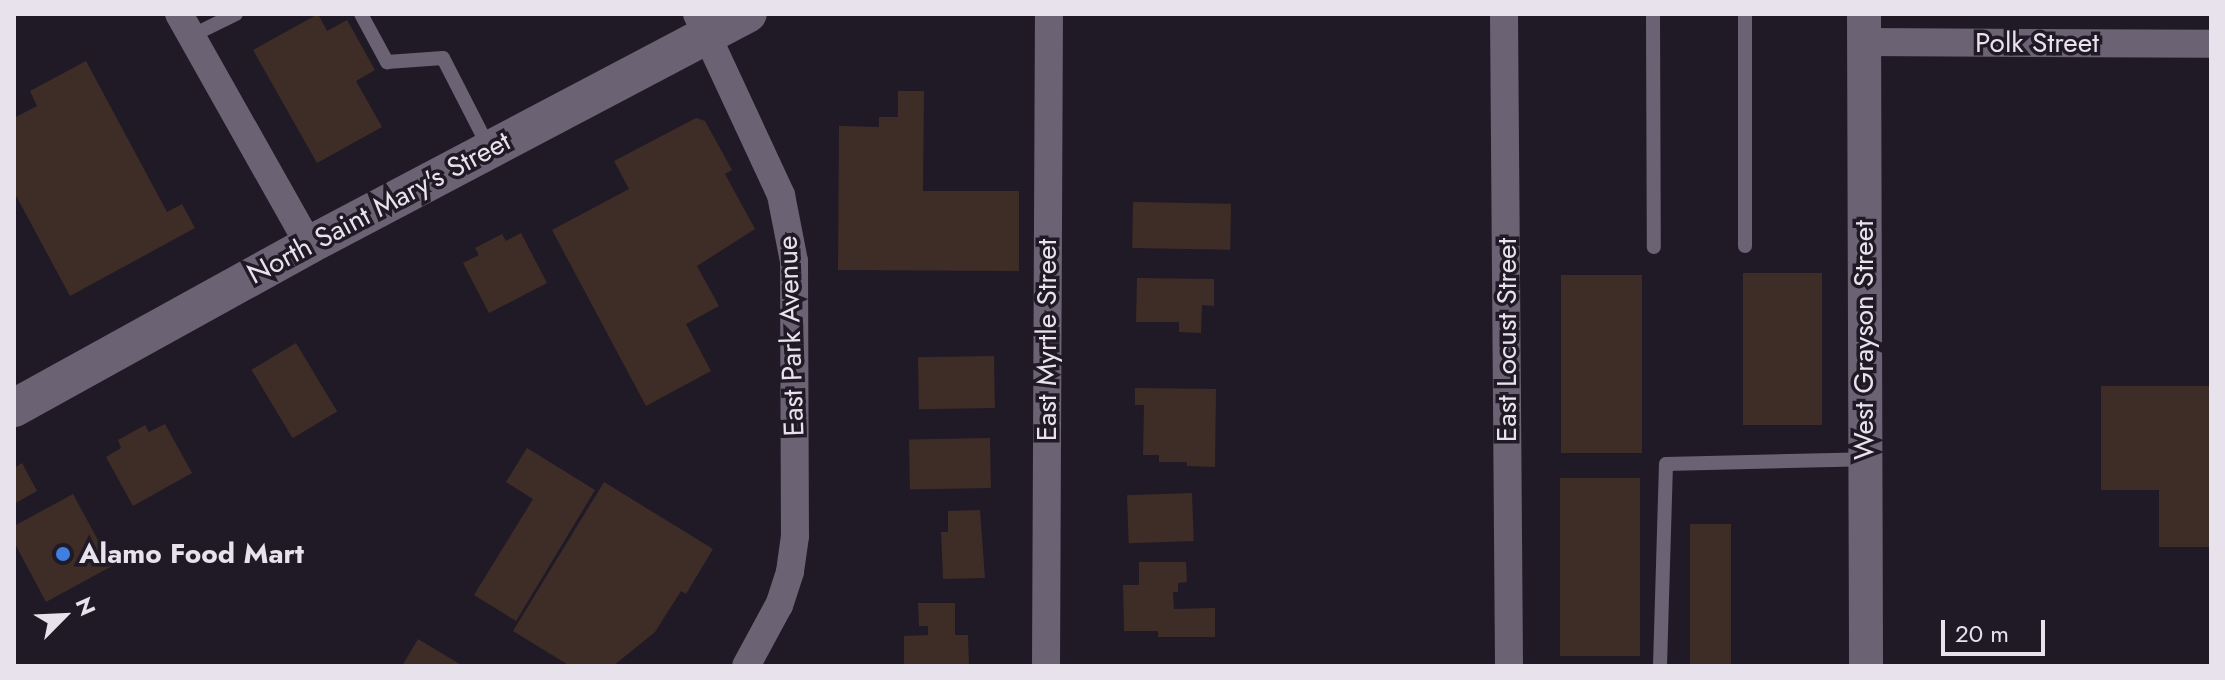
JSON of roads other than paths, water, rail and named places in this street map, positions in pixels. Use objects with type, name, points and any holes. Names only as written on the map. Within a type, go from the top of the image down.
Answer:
[{"type":"main road","name":"North Saint Mary's Street","points":[[14,408],[490,149],[702,24],[748,14]]},
{"type":"street","name":"East Myrtle Street","points":[[1046,666],[1049,14]]},
{"type":"street","name":"East Locust Street","points":[[1504,14],[1509,666]]},
{"type":"street","name":"East Park Avenue","points":[[702,24],[781,195],[794,261],[795,536],[790,572],[779,605],[746,666]]},
{"type":"street","points":[[185,25],[309,245]]},
{"type":"street","name":"Polk Street","points":[[1864,28],[2211,44]]},
{"type":"street","name":"West Grayson Street","points":[[1864,28],[1866,666]]},
{"type":"lane","points":[[185,25],[236,14]]},
{"type":"lane","points":[[361,14],[387,62],[443,58],[490,149]]},
{"type":"lane","points":[[1653,14],[1654,247]]},
{"type":"lane","points":[[1745,14],[1745,246]]},
{"type":"lane","points":[[1660,666],[1666,464],[1865,459]]},
{"type":"place","name":"Alamo Food Mart","points":[[63,554]]}]
